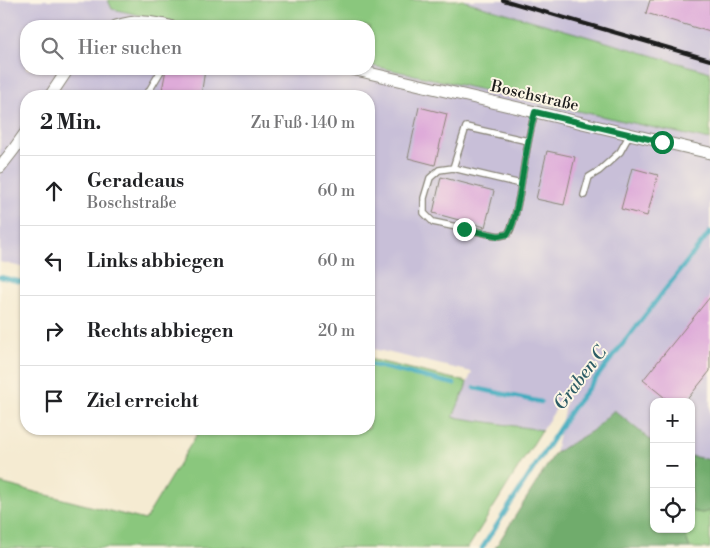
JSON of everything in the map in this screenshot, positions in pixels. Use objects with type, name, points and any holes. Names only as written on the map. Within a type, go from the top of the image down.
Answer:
[{"type":"street","name":"Boschstraße","points":[[375,74],[710,153]]},
{"type":"street","points":[[54,90],[64,75]]},
{"type":"street","points":[[0,167],[20,141]]},
{"type":"lane","points":[[150,90],[158,75]]},
{"type":"lane","points":[[521,184],[453,168],[439,170],[430,178],[424,198],[424,213],[433,222],[499,236],[508,234],[513,226],[521,184],[528,140],[535,112]]},
{"type":"lane","points":[[453,168],[466,127],[528,140]]},
{"type":"lane","points":[[584,195],[589,177],[599,171],[620,152],[630,134]]},
{"type":"shaded area","points":[[0,0],[108,0],[112,9],[162,20],[20,20],[20,75],[375,75],[375,66],[710,140],[710,460],[695,457],[695,398],[650,398],[650,440],[614,410],[592,431],[555,453],[568,391],[542,430],[453,417],[472,372],[375,349],[375,90],[20,90],[20,267],[0,262]]},
{"type":"shaded area","points":[[461,0],[710,0],[710,72]]},
{"type":"green space","points":[[108,0],[461,0],[710,72],[710,140],[375,66],[375,20],[162,20],[112,9]]},
{"type":"green space","points":[[375,360],[467,382],[453,417],[542,430],[468,548],[0,548],[0,483],[145,520],[196,435],[375,435]]},
{"type":"green space","points":[[614,410],[650,440],[650,533],[684,533],[690,548],[495,548],[555,453],[592,431]]},
{"type":"green space","points":[[695,457],[710,460],[710,511],[702,513],[695,512]]},
{"type":"green space","points":[[710,511],[710,548],[690,548],[684,533],[695,533],[695,512],[702,513]]},
{"type":"building","points":[[650,0],[710,0],[710,32],[646,13]]},
{"type":"building","points":[[165,75],[204,75],[202,90],[162,90]]},
{"type":"building","points":[[419,107],[447,114],[435,165],[408,158]]},
{"type":"building","points":[[547,151],[575,157],[564,205],[536,199]]},
{"type":"building","points":[[632,168],[658,175],[647,216],[621,209]]},
{"type":"building","points":[[441,177],[494,191],[485,227],[433,213]]},
{"type":"building","points":[[710,297],[710,371],[688,398],[665,398],[643,380]]},
{"type":"waterway","name":"Graben C","points":[[482,548],[572,409],[710,232]]},
{"type":"waterway","points":[[0,277],[20,282]]},
{"type":"waterway","points":[[375,365],[454,384]]},
{"type":"waterway","points":[[475,388],[541,402]]},
{"type":"railway","points":[[503,0],[710,60]]},
{"type":"route","points":[[464,229],[499,236],[508,234],[513,226],[528,137],[535,112],[662,142]]}]
